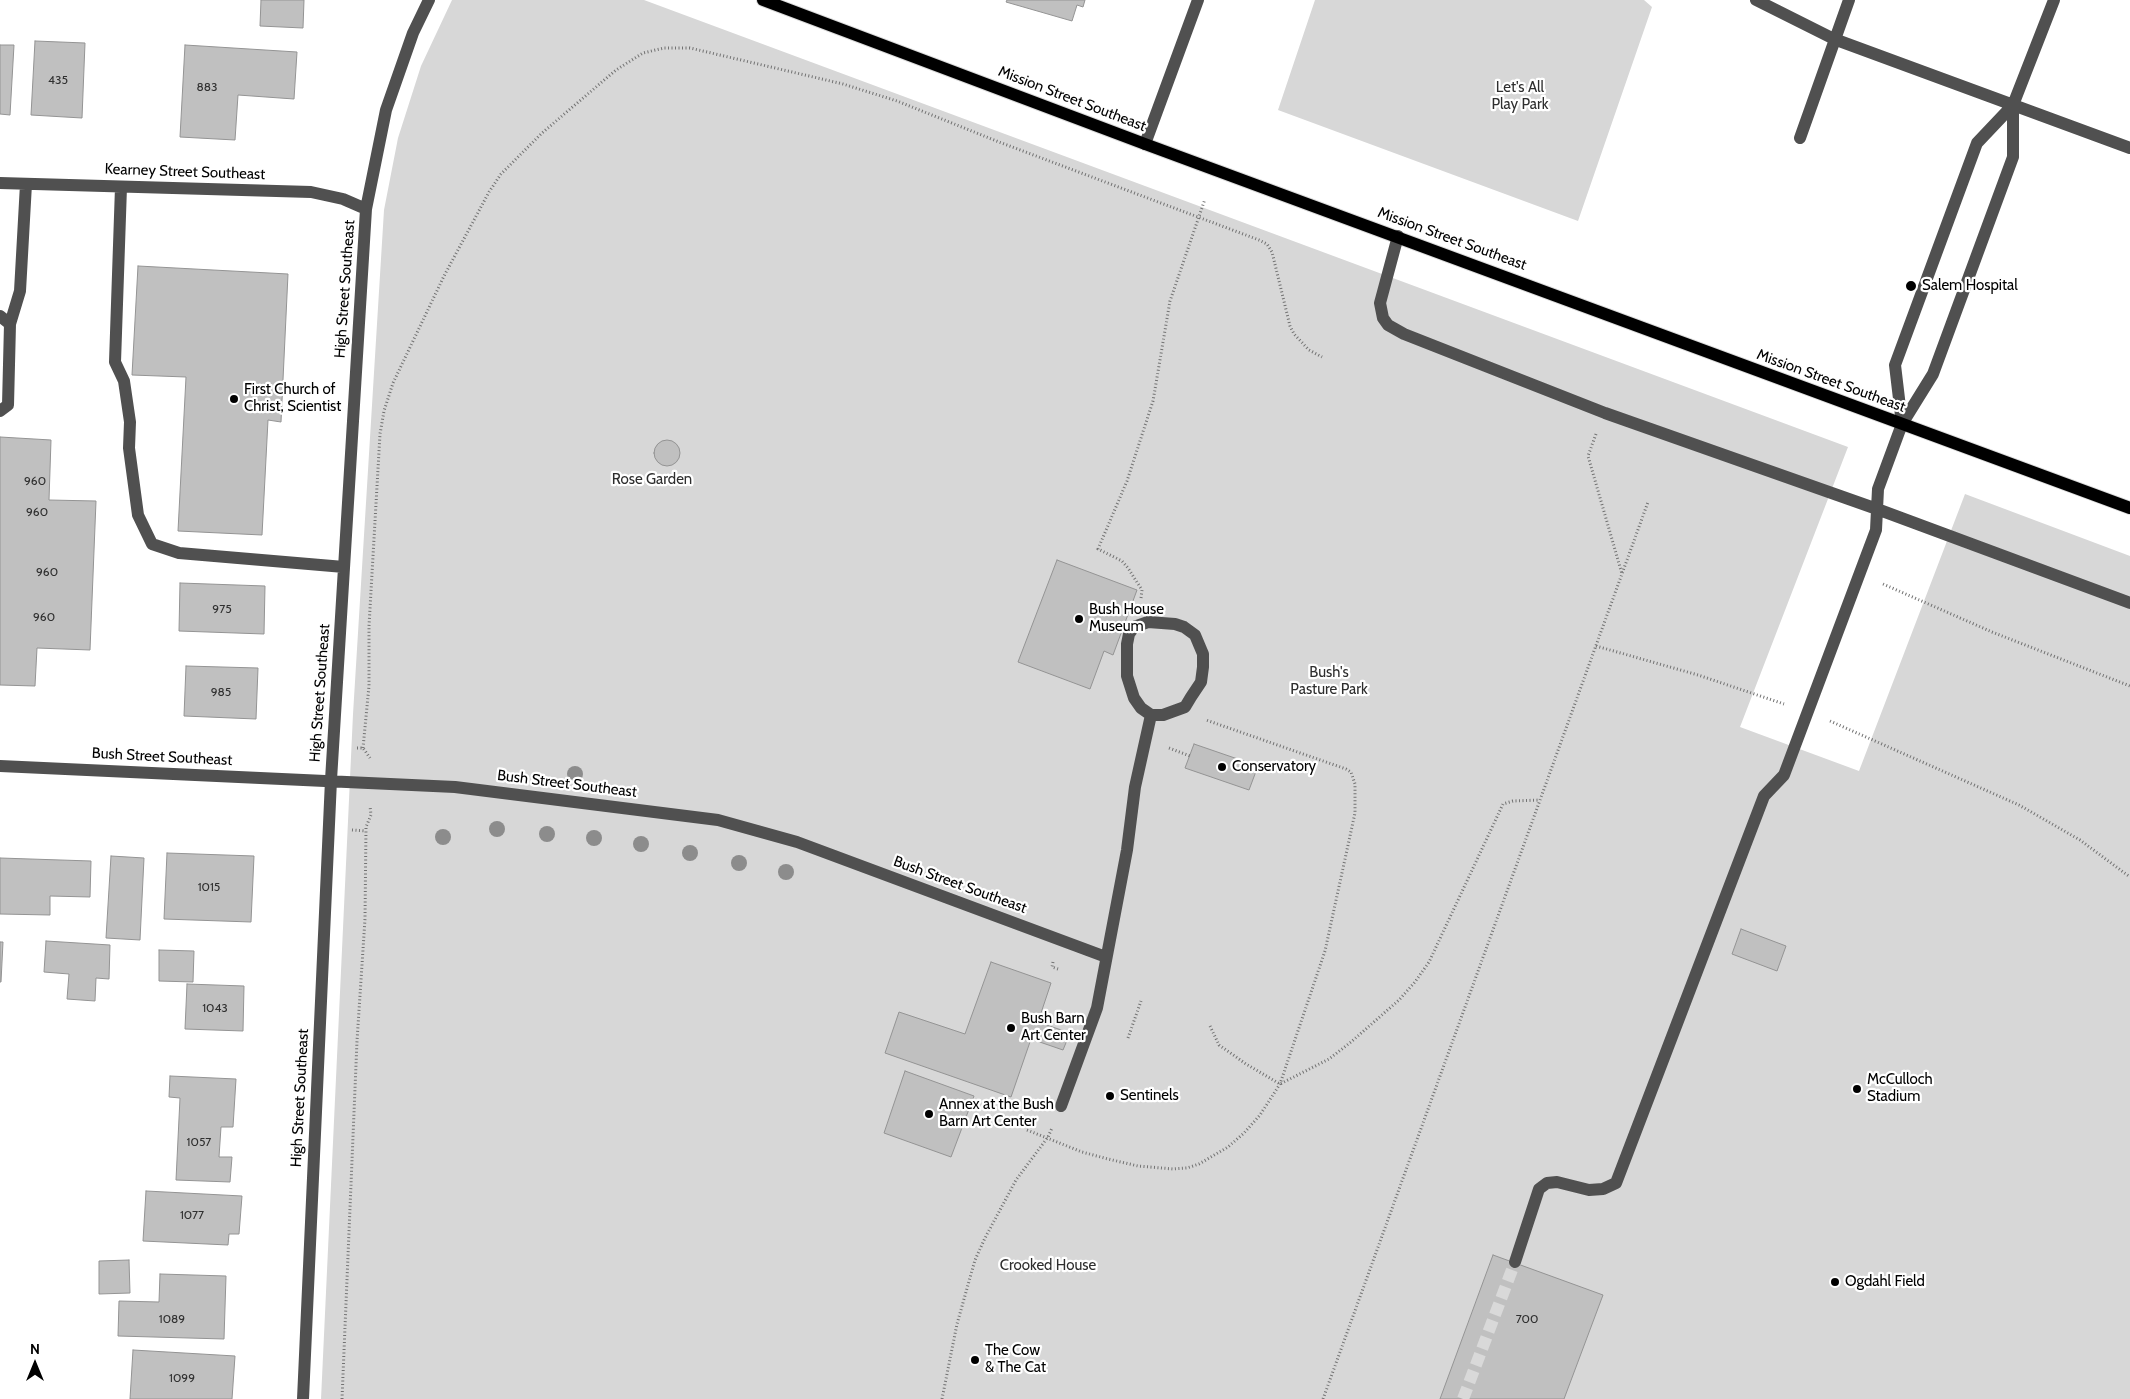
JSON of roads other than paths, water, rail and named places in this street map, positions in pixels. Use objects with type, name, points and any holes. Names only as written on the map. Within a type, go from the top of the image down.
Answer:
[{"type":"main road","name":"Mission Street Southeast","points":[[763,0],[1145,144],[2130,508]]},
{"type":"street","name":"High Street Southeast","points":[[303,1399],[331,780],[366,209],[386,110],[413,33],[429,0]]},
{"type":"street","points":[[1145,144],[1198,0]]},
{"type":"street","points":[[1756,0],[1834,39],[2130,148]]},
{"type":"street","points":[[1800,138],[1849,0]]},
{"type":"street","points":[[1902,424],[1895,365],[1977,143],[2013,105],[2054,0]]},
{"type":"street","points":[[1515,1262],[1539,1189],[1547,1183],[1557,1182],[1589,1190],[1603,1189],[1616,1183],[1764,796],[1784,775],[1876,530],[1878,489],[1902,424],[1933,374],[2014,157],[2013,105]]},
{"type":"street","name":"Kearney Street Southeast","points":[[0,183],[311,192],[343,199],[366,209]]},
{"type":"street","points":[[0,411],[8,405],[10,324],[20,291],[26,184]]},
{"type":"street","points":[[121,187],[116,362],[124,381],[130,422],[129,448],[138,515],[152,544],[179,553],[344,567]]},
{"type":"street","points":[[1398,236],[1380,303],[1383,318],[1388,325],[1404,334],[1605,413],[2130,603]]},
{"type":"street","points":[[0,316],[10,324]]},
{"type":"street","points":[[1141,623],[1175,624],[1195,635],[1200,644],[1204,667],[1201,682],[1184,706],[1163,715],[1151,715],[1141,708],[1134,698],[1128,676],[1127,644],[1129,634],[1134,627],[1141,623]]},
{"type":"street","points":[[1061,1106],[1097,1008],[1127,850],[1135,787],[1151,715]]},
{"type":"street","name":"Bush Street Southeast","points":[[0,766],[455,787],[718,820],[797,842],[1106,957]]},
{"type":"tunnel","points":[[1463,1399],[1515,1262]]},
{"type":"place","name":"Salem Hospital","points":[[1911,286]]},
{"type":"place","name":"First Church of Christ, Scientist","points":[[234,399]]},
{"type":"place","name":"Bush House Museum","points":[[1079,619]]},
{"type":"place","name":"Conservatory","points":[[1222,767]]},
{"type":"place","name":"Bush Barn Art Center","points":[[1011,1028]]},
{"type":"place","name":"McCulloch Stadium","points":[[1857,1089]]},
{"type":"place","name":"Sentinels","points":[[1110,1096]]},
{"type":"place","name":"Annex at the Bush Barn Art Center","points":[[929,1114]]},
{"type":"place","name":"Ogdahl Field","points":[[1835,1282]]},
{"type":"place","name":"The Cow & The Cat","points":[[975,1360]]},
{"type":"park label","name":"Let's All Play Park","points":[[1520,96]]},
{"type":"park label","name":"Rose Garden","points":[[652,480]]},
{"type":"park label","name":"Bush's Pasture Park","points":[[1329,682]]},
{"type":"park label","name":"Crooked House","points":[[1048,1266]]}]
